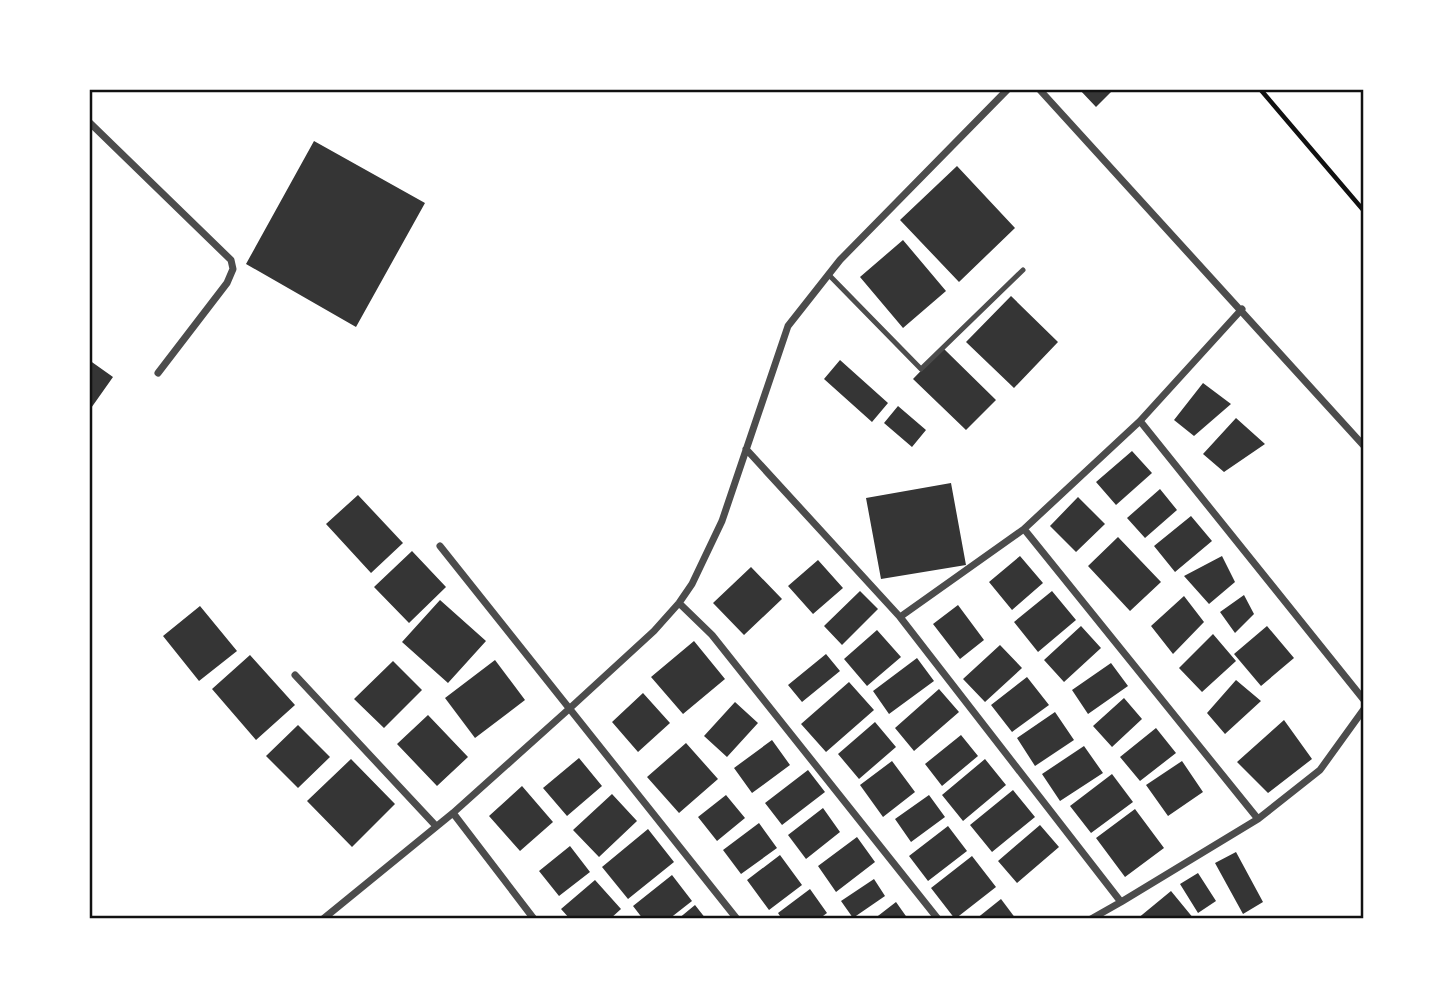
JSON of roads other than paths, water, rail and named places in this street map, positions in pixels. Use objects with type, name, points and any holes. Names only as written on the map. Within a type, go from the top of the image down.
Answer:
[{"type":"street","points":[[323,919],[453,813],[654,631],[679,603],[692,584],[722,520],[788,326],[828,274],[1008,89]]},
{"type":"street","points":[[1039,89],[1364,446]]},
{"type":"street","points":[[89,122],[231,260],[233,269],[227,283],[158,373]]},
{"type":"street","points":[[900,617],[1024,529],[1140,421],[1242,309]]},
{"type":"street","points":[[1140,421],[1364,700]]},
{"type":"street","points":[[746,449],[900,617],[1121,902]]},
{"type":"street","points":[[1024,529],[1258,819]]},
{"type":"street","points":[[440,545],[737,919]]},
{"type":"street","points":[[679,603],[712,635],[938,919]]},
{"type":"street","points":[[295,676],[436,826]]},
{"type":"street","points":[[1091,919],[1258,819],[1320,770],[1364,709]]},
{"type":"street","points":[[453,813],[534,919]]},
{"type":"lane","points":[[828,274],[921,369],[1023,270]]}]
